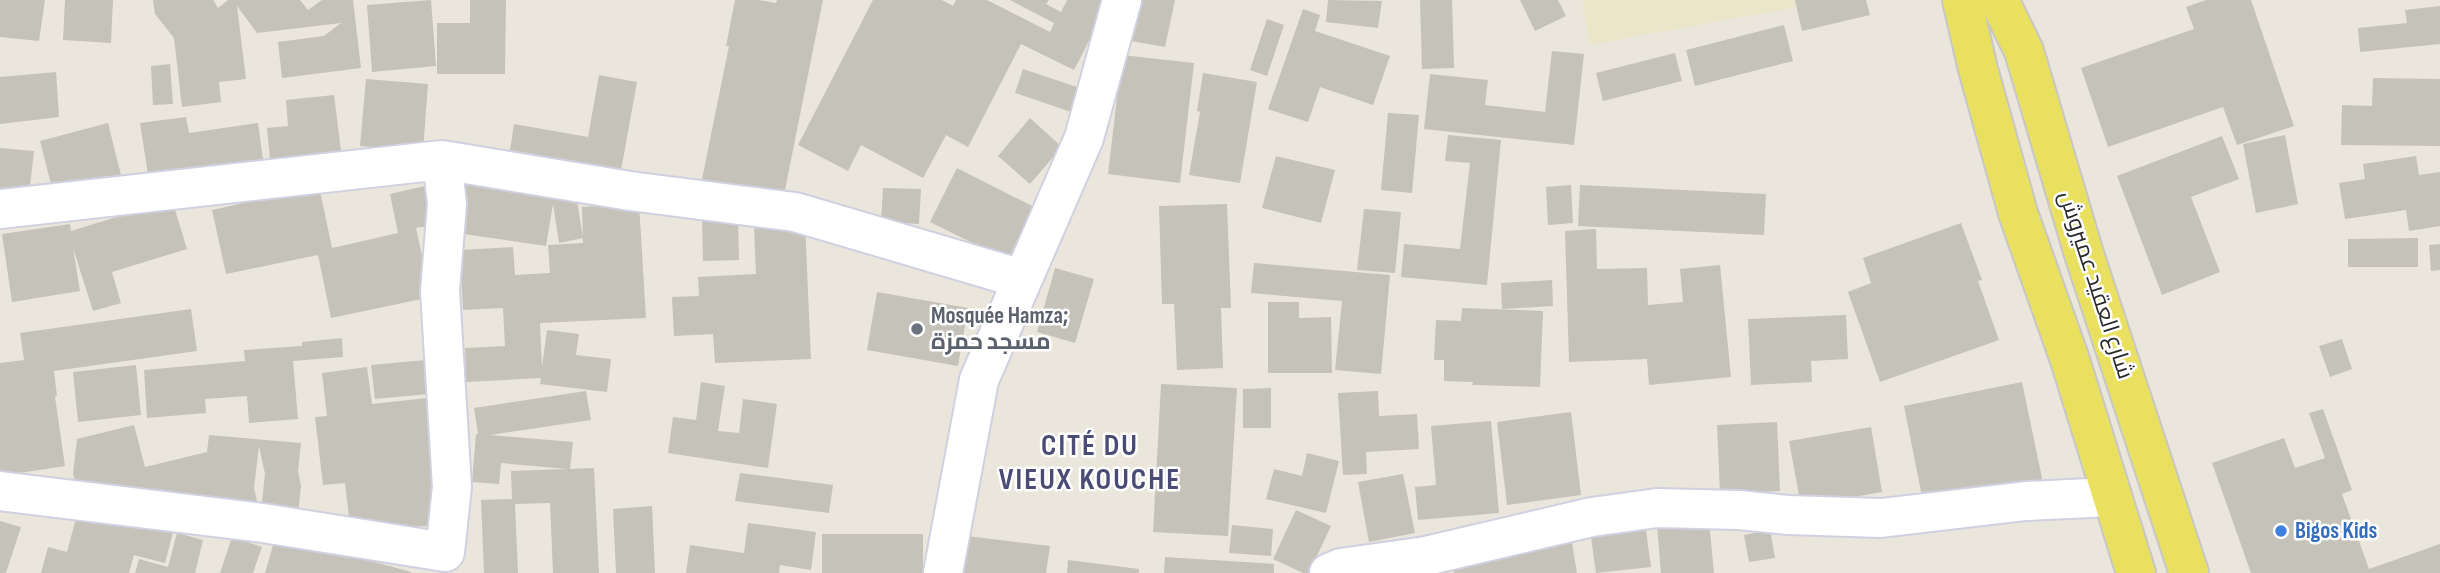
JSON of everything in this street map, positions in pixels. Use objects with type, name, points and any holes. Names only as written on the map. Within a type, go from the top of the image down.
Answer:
[{"type":"main road","name":"شارع العقيد عميروش","points":[[1962,0],[2018,213],[2070,360],[2136,573]]},
{"type":"main road","name":"شارع العقيد عميروش","points":[[1999,0],[2024,51],[2084,254],[2189,573]]},
{"type":"street","points":[[943,573],[979,380],[1084,138],[1122,0]]},
{"type":"street","points":[[0,209],[442,160],[630,191],[795,212],[1022,279]]},
{"type":"street","points":[[0,491],[263,523],[442,563],[452,487],[440,291],[447,204],[442,160]]},
{"type":"street","points":[[1329,573],[1341,568],[1426,556],[1592,517],[1657,508],[1881,518],[2026,500],[2112,497]]},
{"type":"shaded area","points":[[1582,0],[1835,0],[1590,45]]},
{"type":"building","points":[[0,0],[45,0],[39,41],[0,37]]},
{"type":"building","points":[[65,0],[113,0],[111,43],[63,40]]},
{"type":"building","points":[[153,0],[213,0],[218,8],[228,0],[300,0],[308,10],[322,0],[353,0],[361,68],[282,78],[278,42],[324,36],[341,23],[257,33],[237,6],[246,79],[219,82],[221,102],[182,107],[174,38],[155,14]]},
{"type":"building","points":[[431,0],[436,66],[372,72],[367,5]]},
{"type":"building","points":[[470,0],[506,0],[505,74],[437,74],[437,23],[470,23]]},
{"type":"building","points":[[735,0],[776,3],[777,0],[823,0],[783,200],[701,184],[729,46],[726,46]]},
{"type":"building","points":[[873,0],[942,0],[953,6],[956,0],[987,0],[1050,32],[1054,23],[1010,0],[1049,0],[1046,4],[1061,12],[1067,0],[1110,0],[1074,70],[1021,44],[968,147],[946,135],[923,178],[861,145],[848,171],[798,145]]},
{"type":"building","points":[[1133,0],[1175,0],[1165,47],[1125,40]]},
{"type":"building","points":[[1328,0],[1382,1],[1378,28],[1326,22]]},
{"type":"building","points":[[1420,0],[1452,0],[1454,68],[1422,69]]},
{"type":"building","points":[[1520,0],[1558,0],[1566,16],[1535,31]]},
{"type":"building","points":[[1795,0],[1866,0],[1870,15],[1802,31]]},
{"type":"building","points":[[2206,0],[2251,0],[2294,126],[2237,145],[2223,107],[2108,147],[2081,68],[2194,29],[2186,7]]},
{"type":"building","points":[[2440,6],[2440,44],[2360,52],[2358,28],[2407,23],[2405,10]]},
{"type":"building","points":[[1303,9],[1320,15],[1315,31],[1390,56],[1373,105],[1320,87],[1308,122],[1268,109]]},
{"type":"building","points":[[1267,19],[1284,25],[1267,76],[1250,70]]},
{"type":"building","points":[[1784,25],[1793,61],[1695,86],[1686,50]]},
{"type":"building","points":[[1552,51],[1584,54],[1574,145],[1424,129],[1430,74],[1488,80],[1485,105],[1545,112]]},
{"type":"building","points":[[1675,53],[1682,81],[1603,101],[1596,73]]},
{"type":"building","points":[[1122,55],[1194,63],[1180,183],[1108,174]]},
{"type":"building","points":[[170,64],[173,104],[153,105],[151,66]]},
{"type":"building","points":[[1023,69],[1086,90],[1077,114],[1015,93]]},
{"type":"building","points":[[56,72],[59,117],[0,124],[0,77]]},
{"type":"building","points":[[1203,73],[1257,82],[1240,183],[1189,175],[1200,112],[1197,111]]},
{"type":"building","points":[[599,75],[637,82],[620,176],[509,157],[514,124],[588,137]]},
{"type":"building","points":[[2373,78],[2440,79],[2440,146],[2341,145],[2342,105],[2372,106]]},
{"type":"building","points":[[366,79],[428,84],[423,151],[360,146]]},
{"type":"building","points":[[334,95],[341,151],[270,159],[267,128],[288,126],[286,100]]},
{"type":"building","points":[[1388,113],[1419,115],[1412,193],[1381,190]]},
{"type":"building","points":[[186,117],[189,133],[258,123],[263,159],[148,175],[140,123]]},
{"type":"building","points":[[1030,118],[1062,147],[1030,184],[998,156]]},
{"type":"building","points":[[108,123],[121,175],[53,192],[40,141]]},
{"type":"building","points":[[1448,135],[1501,140],[1487,285],[1401,277],[1404,244],[1460,249],[1470,163],[1445,161]]},
{"type":"building","points":[[2285,135],[2298,204],[2256,213],[2243,144]]},
{"type":"building","points":[[2222,136],[2239,179],[2191,197],[2220,272],[2162,295],[2117,176]]},
{"type":"building","points":[[0,148],[34,151],[29,195],[0,192]]},
{"type":"building","points":[[1276,156],[1335,170],[1321,223],[1262,208]]},
{"type":"building","points":[[2416,156],[2419,175],[2440,172],[2440,226],[2409,231],[2406,210],[2345,219],[2339,183],[2365,179],[2363,164]]},
{"type":"building","points":[[957,168],[1036,208],[1009,261],[930,222]]},
{"type":"building","points":[[466,170],[556,183],[553,199],[576,195],[583,238],[559,243],[553,204],[546,246],[457,233]]},
{"type":"building","points":[[1571,185],[1573,223],[1548,225],[1546,187]]},
{"type":"building","points":[[1580,185],[1766,194],[1764,235],[1578,226]]},
{"type":"building","points":[[319,186],[332,248],[398,233],[390,194],[425,186],[434,225],[416,228],[431,297],[331,318],[318,255],[226,274],[212,210]]},
{"type":"building","points":[[883,188],[921,189],[919,224],[881,222]]},
{"type":"building","points":[[172,200],[187,249],[112,272],[121,303],[93,311],[73,248],[80,291],[12,302],[2,234],[70,224],[71,231]]},
{"type":"building","points":[[639,203],[646,318],[540,323],[542,367],[547,330],[579,334],[576,355],[611,359],[607,392],[540,384],[541,378],[466,382],[465,348],[505,346],[503,308],[463,310],[460,250],[513,247],[515,275],[550,273],[548,245],[583,243],[582,207]]},
{"type":"building","points":[[1227,204],[1231,308],[1221,308],[1223,368],[1177,370],[1174,304],[1162,304],[1159,206]]},
{"type":"building","points":[[1364,209],[1401,212],[1395,273],[1357,270]]},
{"type":"building","points":[[738,218],[739,260],[703,261],[702,219]]},
{"type":"building","points":[[805,223],[811,359],[715,363],[713,334],[674,336],[672,297],[699,296],[698,277],[756,274],[754,226]]},
{"type":"building","points":[[1961,223],[1982,280],[1978,281],[1999,340],[1880,382],[1848,292],[1871,283],[1863,258]]},
{"type":"building","points":[[1596,229],[1597,269],[1647,268],[1648,305],[1683,302],[1680,269],[1720,265],[1731,377],[1649,385],[1647,359],[1569,362],[1565,231]]},
{"type":"building","points":[[2418,238],[2418,267],[2348,267],[2348,239]]},
{"type":"building","points":[[2440,244],[2440,270],[2431,271],[2429,245]]},
{"type":"building","points":[[1254,263],[1390,275],[1381,374],[1335,370],[1342,301],[1251,293]]},
{"type":"building","points":[[1055,268],[1094,279],[1075,343],[1037,332]]},
{"type":"building","points":[[1552,280],[1553,306],[1502,309],[1501,283]]},
{"type":"building","name":"Mosquée Hamza; مسجد حمزة","points":[[877,292],[968,308],[958,366],[867,350]]},
{"type":"building","points":[[1268,302],[1299,302],[1299,318],[1331,317],[1332,373],[1268,373]]},
{"type":"building","points":[[1462,308],[1543,311],[1540,387],[1472,385],[1473,382],[1444,381],[1444,360],[1434,360],[1436,320],[1461,321]]},
{"type":"building","points":[[191,309],[197,351],[54,371],[65,466],[0,476],[0,363],[24,360],[20,333]]},
{"type":"building","points":[[1846,315],[1848,359],[1811,361],[1812,382],[1751,385],[1748,319]]},
{"type":"building","points":[[342,338],[343,357],[293,361],[298,419],[249,423],[247,396],[205,399],[206,413],[147,418],[144,370],[245,361],[244,350],[302,346],[302,342]]},
{"type":"building","points":[[2342,339],[2352,369],[2330,377],[2319,346]]},
{"type":"building","points":[[426,360],[429,394],[375,399],[371,365]]},
{"type":"building","points":[[136,365],[141,415],[78,422],[73,372]]},
{"type":"building","points":[[367,367],[372,404],[427,398],[442,524],[351,534],[345,483],[323,485],[315,417],[327,416],[322,373]]},
{"type":"building","points":[[701,382],[725,386],[718,431],[739,433],[743,399],[777,404],[768,468],[668,453],[673,417],[696,420]]},
{"type":"building","points":[[2022,382],[2043,483],[1924,507],[1904,406]]},
{"type":"building","points":[[1161,384],[1237,388],[1228,536],[1153,532]]},
{"type":"building","points":[[1271,388],[1271,428],[1243,428],[1243,389]]},
{"type":"building","points":[[586,391],[591,420],[490,435],[573,442],[570,469],[594,468],[599,573],[553,573],[550,503],[515,504],[518,573],[484,573],[481,500],[512,499],[511,471],[567,469],[501,463],[499,484],[472,482],[478,434],[474,408]]},
{"type":"building","points":[[1378,391],[1379,416],[1417,414],[1419,449],[1366,452],[1367,474],[1343,475],[1338,393]]},
{"type":"building","points":[[2323,409],[2352,490],[2342,494],[2369,569],[2440,544],[2440,573],[2251,573],[2212,463],[2284,438],[2295,468],[2325,458],[2309,413]]},
{"type":"building","points":[[1571,412],[1581,495],[1507,505],[1497,422]]},
{"type":"building","points":[[1491,421],[1499,513],[1418,520],[1415,487],[1436,485],[1431,426]]},
{"type":"building","points":[[1777,422],[1780,491],[1720,494],[1717,425]]},
{"type":"building","points":[[134,425],[145,467],[207,452],[209,435],[301,443],[298,515],[261,511],[265,474],[259,446],[254,488],[258,505],[77,490],[73,474],[77,439]]},
{"type":"building","points":[[1871,427],[1882,492],[1801,506],[1789,441]]},
{"type":"building","points":[[1307,453],[1339,461],[1326,513],[1266,499],[1274,469],[1302,476]]},
{"type":"building","points":[[740,473],[833,485],[829,513],[735,501]]},
{"type":"building","points":[[1403,474],[1415,533],[1369,542],[1358,482]]},
{"type":"building","points":[[652,506],[655,573],[616,573],[613,509]]},
{"type":"building","points":[[79,507],[173,532],[165,563],[134,555],[129,573],[41,573],[48,547],[67,552]]},
{"type":"building","points":[[1296,510],[1331,526],[1309,573],[1303,573],[1273,559]]},
{"type":"building","points":[[1709,520],[1714,573],[1661,573],[1657,525]]},
{"type":"building","points":[[0,521],[21,527],[6,573],[0,573]]},
{"type":"building","points":[[748,523],[816,532],[811,570],[780,565],[779,573],[686,573],[690,545],[744,553]]},
{"type":"building","points":[[1645,523],[1651,567],[1596,573],[1590,530]]},
{"type":"building","points":[[1232,525],[1273,529],[1271,556],[1229,553]]},
{"type":"building","points":[[1770,530],[1775,558],[1749,562],[1744,535]]},
{"type":"building","points":[[177,533],[203,540],[195,573],[135,573],[139,559],[168,567]]},
{"type":"building","points":[[822,534],[923,534],[923,573],[822,573]]},
{"type":"building","points":[[276,535],[411,572],[411,573],[265,573]]},
{"type":"building","points":[[959,535],[1050,546],[1046,573],[954,573]]},
{"type":"building","points":[[232,537],[262,547],[253,573],[220,573]]},
{"type":"building","points":[[1572,543],[1577,573],[1454,573],[1452,560]]},
{"type":"building","points":[[1165,557],[1274,564],[1274,573],[1164,573]]},
{"type":"building","points":[[1068,560],[1139,569],[1139,573],[1067,573]]},
{"type":"place","name":"Mosquée Hamza; مسجد حمزة","points":[[917,329]]},
{"type":"place","name":"Bigos Kids","points":[[2281,531]]},
{"type":"district","name":"CITÉ DU VIEUX KOUCHE","points":[[1090,463]]}]
